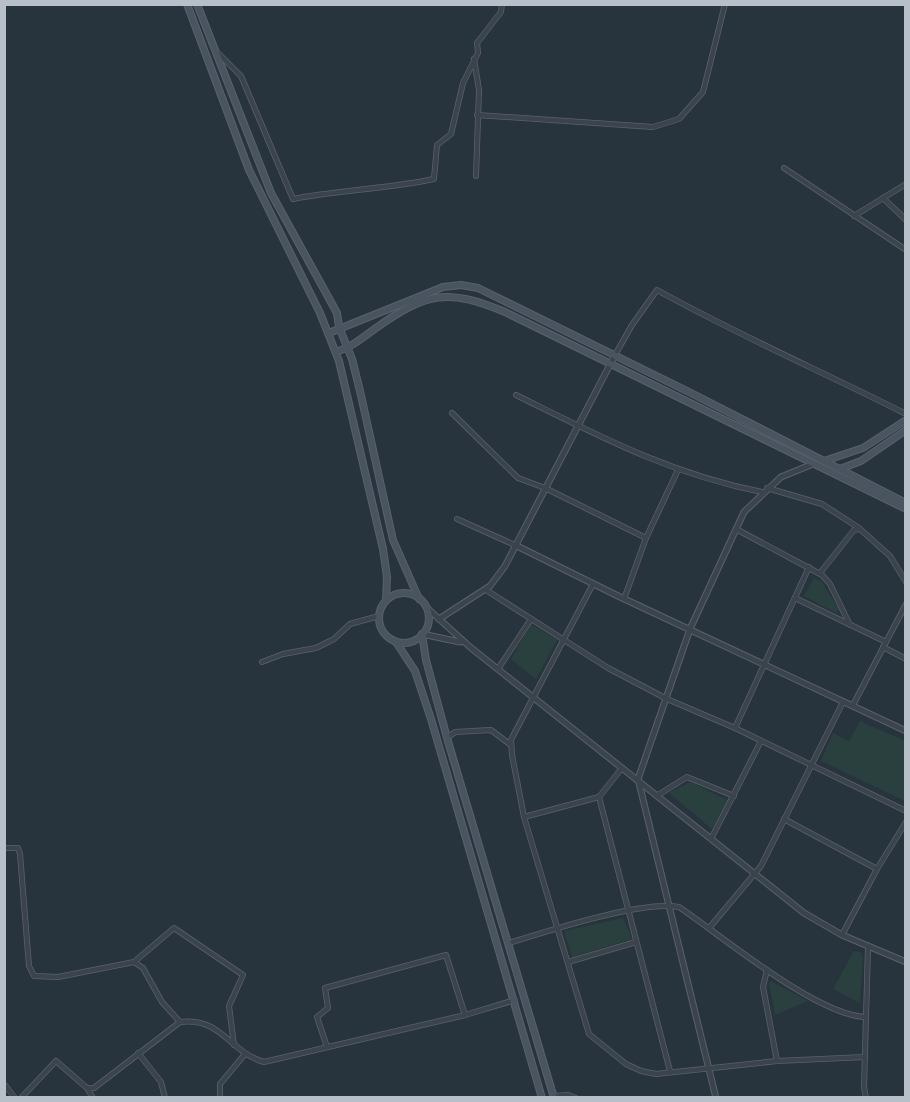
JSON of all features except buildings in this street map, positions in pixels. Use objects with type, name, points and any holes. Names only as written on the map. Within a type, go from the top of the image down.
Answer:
[{"type":"main road","points":[[187,4],[249,170],[329,333],[336,352],[355,421],[387,577],[386,600],[379,616],[383,632],[396,642],[415,671],[515,1000],[542,1098]]},
{"type":"main road","points":[[197,4],[271,193],[337,313],[393,540],[419,599],[427,608],[428,624],[422,634],[413,641],[396,642]]},
{"type":"main road","points":[[329,333],[443,286],[461,285],[478,288],[841,469],[906,504]]},
{"type":"main road","points":[[336,352],[347,348],[393,316],[417,304],[444,295],[461,296],[505,312],[906,509]]},
{"type":"main road","points":[[813,464],[863,448],[906,420]]},
{"type":"main road","points":[[827,470],[841,469],[861,461],[906,430]]},
{"type":"main road","points":[[386,600],[400,593],[419,599]]},
{"type":"main road","points":[[422,634],[426,660],[447,738],[554,1097]]},
{"type":"street","points":[[213,48],[241,76],[292,199],[338,190],[434,179],[437,145],[451,134],[464,83],[477,53],[477,43],[501,12],[502,4]]},
{"type":"street","points":[[477,115],[653,127],[679,119],[703,92],[725,4]]},
{"type":"street","points":[[474,59],[479,90],[476,176]]},
{"type":"street","points":[[784,168],[906,250]]},
{"type":"street","points":[[854,216],[906,184]]},
{"type":"street","points":[[883,198],[906,220]]},
{"type":"street","points":[[439,620],[486,590],[505,567],[615,355],[657,290],[787,358],[836,378],[906,414]]},
{"type":"street","points":[[516,395],[655,462],[678,470],[822,504],[860,529],[890,556],[906,582]]},
{"type":"street","points":[[452,413],[512,473],[646,538]]},
{"type":"street","points":[[716,1098],[638,779],[690,629],[744,512],[764,490],[781,477],[813,464]]},
{"type":"street","points":[[624,599],[646,538],[678,470]]},
{"type":"street","points":[[457,519],[762,665],[906,731]]},
{"type":"street","points":[[736,529],[820,573],[830,584],[850,625]]},
{"type":"street","points":[[820,573],[854,530],[860,529]]},
{"type":"street","points":[[735,728],[809,567]]},
{"type":"street","points":[[593,584],[511,745],[524,817],[589,1034],[598,1044],[626,1064],[641,1071],[656,1074],[777,1061],[865,1057]]},
{"type":"street","points":[[486,590],[608,668],[667,699],[735,728],[906,811]]},
{"type":"street","points":[[795,598],[850,625],[906,659]]},
{"type":"street","points":[[853,705],[906,604]]},
{"type":"street","points":[[427,608],[470,647],[533,698],[638,779],[804,913],[868,948],[906,962]]},
{"type":"street","points":[[262,662],[283,654],[316,648],[334,639],[350,624],[379,616]]},
{"type":"street","points":[[498,669],[531,619]]},
{"type":"street","points":[[422,634],[456,639],[470,647]]},
{"type":"street","points":[[710,927],[754,874],[812,766],[843,702]]},
{"type":"street","points":[[447,738],[455,732],[491,730],[511,745]]},
{"type":"street","points":[[711,838],[760,741]]},
{"type":"street","points":[[524,817],[598,797],[622,768]]},
{"type":"street","points":[[658,795],[687,777],[734,796]]},
{"type":"street","points":[[598,797],[670,1071]]},
{"type":"street","points":[[784,819],[877,869]]},
{"type":"street","points":[[842,935],[877,869],[906,822]]},
{"type":"street","points":[[4,848],[18,848],[20,854],[29,966],[34,976],[58,977],[134,962],[174,928],[243,975],[229,1006],[234,1045]]},
{"type":"street","points":[[509,943],[629,911],[668,905],[679,907],[767,970],[825,1004],[857,1017],[866,1017]]},
{"type":"street","points":[[568,962],[636,942]]},
{"type":"street","points":[[866,1098],[868,948]]},
{"type":"street","points":[[327,1047],[317,1017],[328,1008],[325,988],[446,955],[465,1015]]},
{"type":"street","points":[[134,962],[143,968],[162,1002],[180,1022]]},
{"type":"street","points":[[767,970],[763,987],[777,1061]]},
{"type":"street","points":[[87,1088],[96,1087],[180,1022],[193,1021],[208,1024],[245,1054],[264,1062],[465,1015],[515,1000]]},
{"type":"street","points":[[138,1053],[160,1082],[165,1098]]},
{"type":"street","points":[[220,1098],[220,1084],[245,1054]]},
{"type":"street","points":[[21,1098],[56,1061],[87,1088],[93,1098]]},
{"type":"street","points":[[4,1084],[15,1098]]},
{"type":"street","points":[[554,1097],[568,1095],[576,1098]]},
{"type":"green space","points":[[814,578],[821,581],[839,609],[836,613],[804,596]]},
{"type":"green space","points":[[531,624],[557,640],[536,679],[511,659]]},
{"type":"green space","points":[[860,721],[905,741],[905,801],[821,761],[833,733],[849,742]]},
{"type":"green space","points":[[690,782],[727,800],[712,829],[669,793]]},
{"type":"green space","points":[[623,918],[632,939],[572,957],[564,931]]},
{"type":"green space","points":[[854,951],[860,952],[863,957],[860,1003],[833,989]]},
{"type":"green space","points":[[771,981],[808,1001],[775,1015],[769,983]]}]
